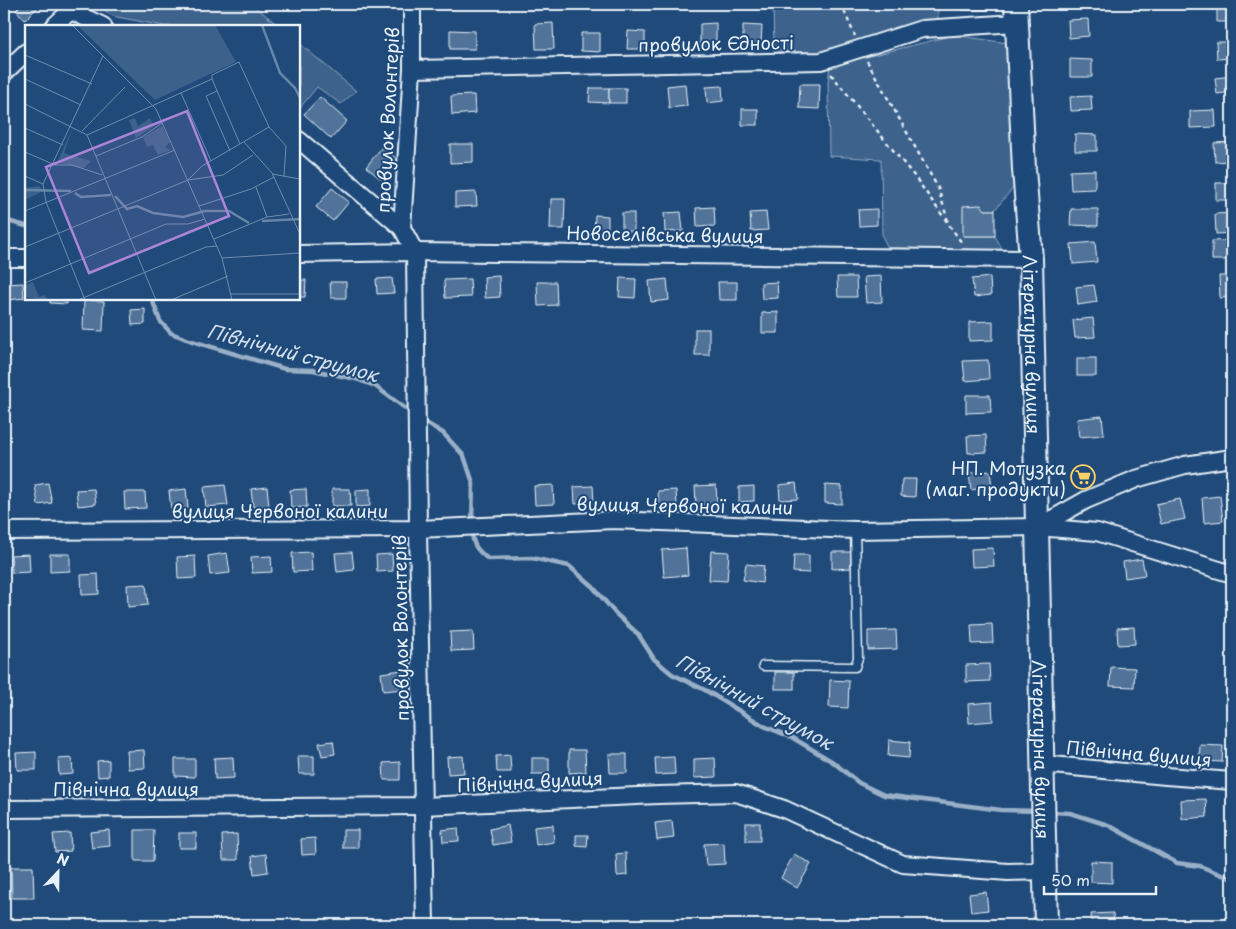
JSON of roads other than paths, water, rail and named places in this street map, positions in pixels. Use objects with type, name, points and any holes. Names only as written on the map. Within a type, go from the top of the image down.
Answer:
[{"type":"street","name":"провулок Волонтерів","points":[[412,4],[412,69],[402,228],[415,252],[425,925]]},
{"type":"street","points":[[55,25],[71,6],[101,25]]},
{"type":"street","name":"провулок Єдності","points":[[412,69],[821,60],[922,29],[1016,13]]},
{"type":"street","name":"Літературна вулиця","points":[[1016,13],[1024,169],[1031,259],[1046,925]]},
{"type":"street","points":[[4,73],[25,53]]},
{"type":"street","points":[[300,141],[402,228]]},
{"type":"street","name":"Новоселівська вулиця","points":[[300,254],[415,252],[1031,259]]},
{"type":"street","points":[[4,258],[25,258]]},
{"type":"street","name":"вулиця Червоної калини","points":[[4,531],[418,529],[614,520],[855,530],[1038,527],[1086,500],[1136,479],[1185,465],[1232,458]]},
{"type":"street","points":[[1038,527],[1097,532],[1232,574]]},
{"type":"street","name":"Північна вулиця","points":[[1042,764],[1232,781]]},
{"type":"street","name":"Північна вулиця","points":[[4,809],[423,806],[736,793],[784,809],[903,864],[999,872],[1044,872]]},
{"type":"lane","points":[[763,666],[855,667],[858,658],[855,530]]},
{"type":"waterway","name":"Північний струмок","points":[[4,220],[25,226]]},
{"type":"waterway","name":"Північний струмок","points":[[152,300],[160,321],[171,333],[285,369],[313,370],[356,379],[375,386],[413,414]]},
{"type":"waterway","name":"Північний струмок","points":[[421,420],[443,433],[464,456],[473,483],[472,522]]},
{"type":"waterway","name":"Північний струмок","points":[[472,530],[476,547],[488,559],[532,558],[569,566],[593,587],[616,614],[638,634],[654,659],[672,674],[705,690],[764,726],[793,738],[833,762],[859,783],[884,795],[1001,810],[1038,811]]},
{"type":"waterway","name":"Північний струмок","points":[[1051,812],[1070,813],[1108,825],[1177,863],[1200,866],[1232,879]]},
{"type":"place","name":"НП. Мотузка (маг. продукти)","points":[[1083,477]]}]
